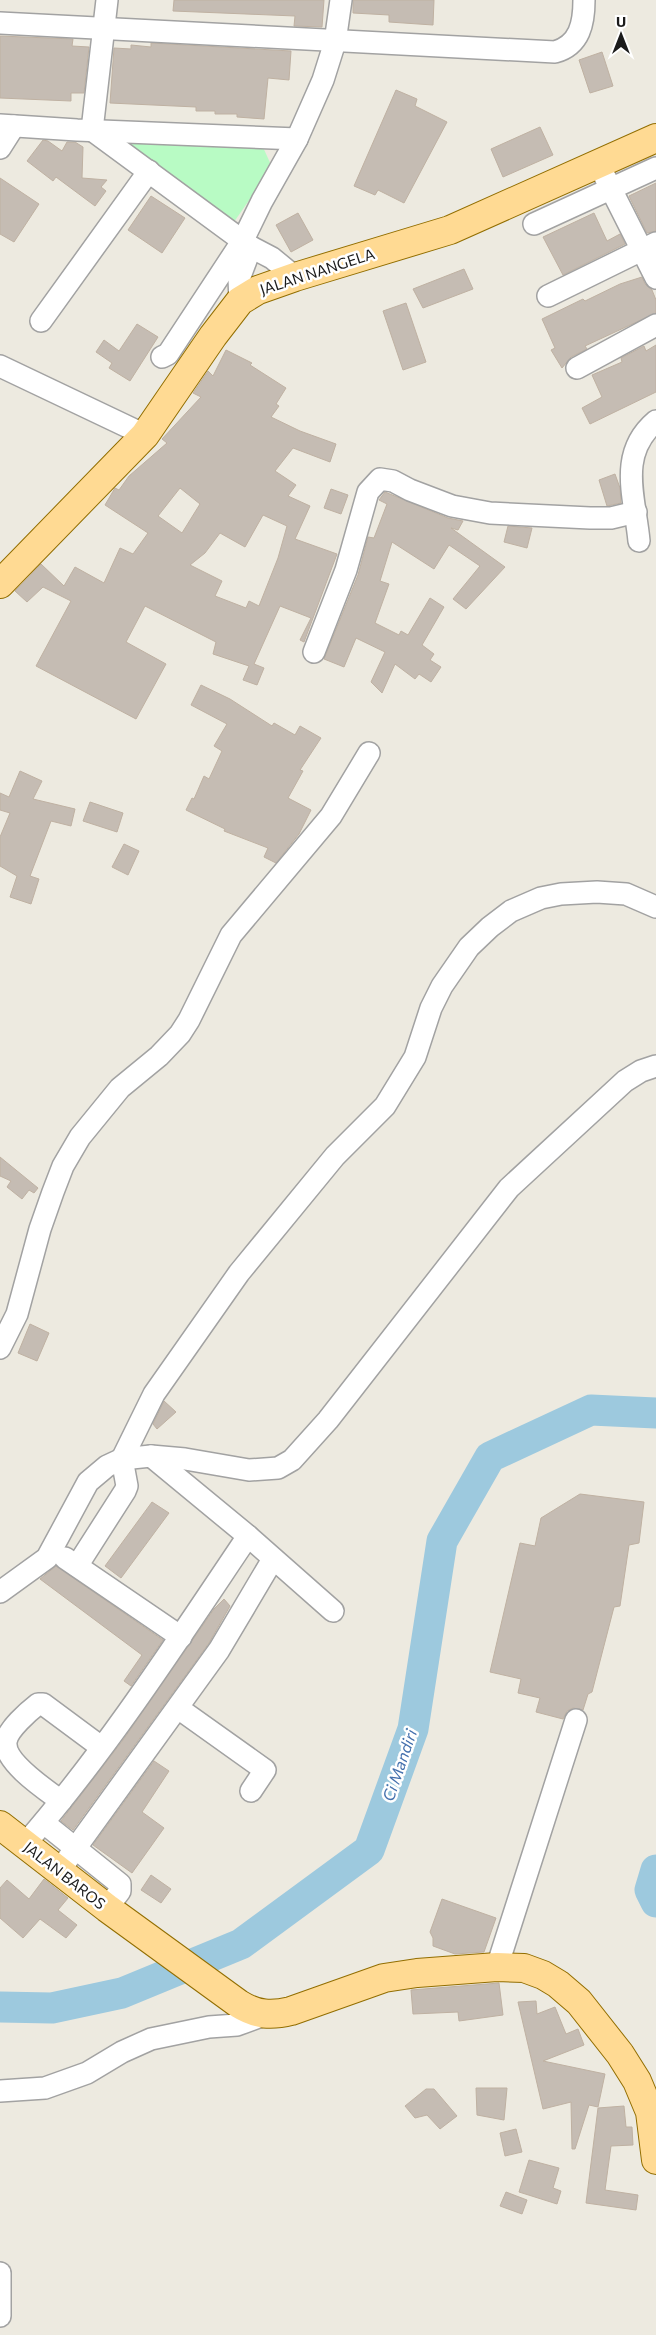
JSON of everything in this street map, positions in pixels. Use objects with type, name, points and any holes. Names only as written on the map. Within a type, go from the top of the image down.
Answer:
[{"type":"main road","name":"JALAN NANGELA","points":[[0,584],[145,435],[184,381],[213,336],[240,301],[258,290],[295,277],[450,230],[656,138]]},
{"type":"main road","name":"JALAN BAROS","points":[[0,1825],[107,1908],[239,2004],[248,2010],[264,2015]]},
{"type":"main road","points":[[264,2015],[276,2015],[291,2011],[384,1978],[425,1972],[497,1967],[524,1968],[558,1984],[579,2002],[601,2028],[637,2081],[650,2112],[656,2160]]},
{"type":"street","points":[[92,130],[107,0]]},
{"type":"street","points":[[162,357],[168,354],[247,243],[323,80],[335,42],[341,0]]},
{"type":"street","points":[[0,23],[555,52],[565,49],[576,38],[583,24],[584,0]]},
{"type":"street","points":[[0,148],[7,125],[297,139]]},
{"type":"street","points":[[92,130],[247,243],[272,258],[295,277]]},
{"type":"street","points":[[597,164],[649,246],[656,278]]},
{"type":"street","points":[[534,224],[656,168]]},
{"type":"street","points":[[41,321],[149,172]]},
{"type":"street","points":[[240,301],[239,280],[247,243]]},
{"type":"street","points":[[548,296],[649,246]]},
{"type":"street","points":[[577,368],[656,325]]},
{"type":"street","points":[[0,366],[145,435]]},
{"type":"street","points":[[639,541],[631,470],[638,439],[656,422]]},
{"type":"street","points":[[314,652],[346,570],[368,492],[380,479],[393,480],[410,490],[452,506],[490,513],[611,518],[636,512]]},
{"type":"street","points":[[0,1348],[17,1314],[40,1229],[53,1192],[63,1166],[80,1137],[120,1088],[159,1056],[180,1034],[190,1020],[231,934],[332,816],[369,753]]},
{"type":"street","points":[[77,1566],[125,1491],[122,1459],[154,1394],[239,1273],[335,1156],[385,1106],[415,1057],[432,1008],[442,986],[469,947],[490,927],[511,912],[541,898],[561,894],[607,892],[626,894],[656,907]]},
{"type":"street","points":[[0,1592],[36,1568],[53,1550],[79,1495],[88,1482],[107,1466],[122,1459],[151,1456],[185,1459],[249,1470],[278,1468],[292,1460],[328,1420],[509,1188],[625,1081],[641,1071],[656,1066]]},
{"type":"street","points":[[151,1456],[248,1536],[333,1611]]},
{"type":"street","points":[[25,1844],[61,1801],[181,1637],[248,1536]]},
{"type":"street","points":[[53,1550],[181,1637]]},
{"type":"street","points":[[60,1871],[219,1650],[273,1559]]},
{"type":"street","points":[[61,1801],[30,1778],[7,1750],[7,1738],[19,1721],[38,1704],[43,1704],[101,1747]]},
{"type":"street","points":[[178,1708],[265,1770],[251,1791]]},
{"type":"street","points":[[497,1967],[576,1720]]},
{"type":"street","points":[[44,1823],[120,1884],[121,1889],[107,1908]]},
{"type":"street","points":[[0,2091],[46,2088],[87,2073],[122,2052],[151,2039],[209,2027],[237,2025],[264,2015]]},
{"type":"street","points":[[0,2273],[0,2316]]},
{"type":"green space","points":[[115,142],[262,145],[272,167],[234,222]]},
{"type":"building","points":[[174,0],[324,0],[322,27],[294,26],[295,16],[173,11]]},
{"type":"building","points":[[353,0],[434,0],[433,25],[389,22],[389,15],[353,13]]},
{"type":"building","points":[[0,36],[73,39],[72,46],[89,47],[84,93],[71,93],[71,101],[0,98]]},
{"type":"building","points":[[151,43],[291,51],[289,80],[268,78],[264,119],[237,117],[237,114],[215,114],[215,111],[196,111],[196,107],[110,103],[114,48],[131,49],[131,45],[151,47]]},
{"type":"building","points":[[602,52],[613,86],[590,93],[579,60]]},
{"type":"building","points":[[396,90],[417,99],[415,106],[447,122],[404,203],[378,190],[375,195],[354,186]]},
{"type":"building","points":[[540,127],[553,155],[503,177],[491,149]]},
{"type":"building","points":[[43,140],[48,141],[62,151],[67,142],[75,142],[83,147],[82,178],[107,180],[101,187],[106,191],[95,206],[56,177],[53,181],[27,161]]},
{"type":"building","points":[[0,178],[39,204],[14,242],[0,234]]},
{"type":"building","points":[[656,183],[656,231],[647,233],[629,196]]},
{"type":"building","points":[[151,196],[185,218],[162,253],[128,230]]},
{"type":"building","points":[[298,213],[313,240],[291,252],[276,225]]},
{"type":"building","points":[[594,213],[607,241],[620,234],[625,244],[563,275],[543,237]]},
{"type":"building","points":[[464,269],[473,289],[423,308],[413,289]]},
{"type":"building","points":[[642,277],[645,284],[652,290],[656,300],[656,313],[585,346],[587,349],[571,357],[562,368],[551,350],[555,348],[542,319],[583,299],[585,301],[620,284]]},
{"type":"building","points":[[406,303],[426,362],[403,370],[383,311]]},
{"type":"building","points":[[137,324],[158,337],[130,381],[109,368],[112,363],[96,352],[104,340],[119,351]]},
{"type":"building","points":[[656,345],[656,392],[590,424],[582,408],[602,397],[592,375],[622,362],[621,358],[644,346],[646,351]]},
{"type":"building","points":[[226,350],[252,363],[250,365],[286,388],[276,404],[279,406],[271,417],[300,431],[336,444],[330,462],[293,448],[275,471],[296,485],[288,496],[310,506],[295,539],[337,554],[304,642],[300,640],[311,618],[280,606],[254,664],[264,668],[257,685],[243,680],[249,666],[213,654],[216,642],[145,606],[126,642],[166,664],[136,719],[36,666],[71,601],[43,587],[27,602],[15,591],[41,564],[64,586],[75,567],[104,583],[120,548],[133,554],[148,533],[105,505],[115,488],[119,490],[129,476],[167,443],[162,439],[201,397],[193,393],[208,371],[213,376]],"holes":[[[180,488],[200,504],[182,533],[158,516]],[[263,515],[287,526],[278,558],[259,606],[249,601],[246,608],[215,596],[222,581],[190,565],[205,553],[220,533],[245,547]]]},
{"type":"building","points":[[615,474],[620,488],[621,503],[607,506],[599,480]]},
{"type":"building","points":[[331,489],[348,495],[341,514],[324,508]]},
{"type":"building","points":[[385,492],[448,518],[463,521],[458,530],[451,528],[505,567],[466,609],[453,599],[480,566],[449,545],[434,569],[392,542],[380,581],[389,584],[375,623],[399,635],[401,631],[408,635],[430,598],[444,607],[422,645],[434,654],[430,660],[441,667],[431,682],[419,674],[415,679],[395,664],[382,693],[371,682],[385,652],[356,638],[344,667],[324,659],[358,575],[368,537],[374,538],[387,504],[379,500]]},
{"type":"building","points":[[508,526],[532,528],[527,548],[504,542]]},
{"type":"building","points":[[201,685],[230,699],[272,726],[274,723],[295,735],[300,726],[321,738],[300,770],[303,771],[288,798],[311,810],[299,834],[276,863],[264,857],[268,848],[224,831],[225,829],[186,810],[192,798],[194,799],[204,776],[209,779],[222,751],[214,746],[227,724],[191,705]]},
{"type":"building","points":[[20,771],[42,781],[33,799],[75,809],[71,826],[51,821],[30,876],[39,879],[31,904],[10,897],[17,876],[0,866],[0,837],[10,813],[0,810],[0,793],[9,797]]},
{"type":"building","points":[[90,802],[123,813],[117,832],[83,821]]},
{"type":"building","points":[[124,844],[139,851],[128,875],[112,867]]},
{"type":"building","points":[[0,1157],[38,1188],[34,1193],[29,1190],[22,1199],[7,1187],[11,1181],[0,1176]]},
{"type":"building","points":[[30,1324],[49,1333],[37,1361],[18,1353]]},
{"type":"building","points":[[164,1401],[176,1412],[157,1429],[153,1424]]},
{"type":"building","points":[[580,1494],[644,1502],[639,1543],[629,1545],[620,1606],[614,1607],[592,1692],[588,1694],[583,1710],[573,1708],[567,1711],[563,1719],[536,1712],[540,1698],[518,1693],[521,1679],[490,1672],[520,1543],[535,1546],[541,1518]]},
{"type":"building","points":[[152,1502],[169,1513],[121,1578],[105,1566]]},
{"type":"building","points":[[56,1566],[163,1640],[131,1686],[124,1681],[142,1655],[40,1579]]},
{"type":"building","points":[[224,1599],[230,1606],[209,1643],[73,1830],[61,1821],[123,1740],[214,1609]]},
{"type":"building","points":[[154,1761],[169,1771],[142,1812],[164,1828],[132,1873],[93,1845]]},
{"type":"building","points":[[151,1875],[171,1889],[161,1903],[141,1890]]},
{"type":"building","points":[[44,1879],[68,1898],[58,1910],[77,1925],[66,1938],[40,1919],[23,1938],[0,1918],[0,1888],[7,1880],[29,1899]]},
{"type":"building","points":[[442,1899],[496,1918],[484,1952],[455,1954],[433,1946],[433,1938],[430,1932]]},
{"type":"building","points":[[499,1983],[503,2015],[459,2021],[458,2012],[413,2014],[411,1990]]},
{"type":"building","points":[[536,2001],[537,2014],[555,2007],[566,2034],[578,2029],[584,2045],[543,2061],[605,2074],[598,2107],[589,2105],[575,2149],[572,2149],[571,2102],[543,2109],[518,2002]]},
{"type":"building","points":[[476,2088],[507,2088],[504,2120],[477,2115]]},
{"type":"building","points":[[426,2089],[434,2089],[457,2116],[440,2129],[427,2115],[415,2118],[405,2106]]},
{"type":"building","points":[[624,2106],[626,2127],[632,2127],[633,2145],[611,2146],[605,2190],[638,2195],[636,2210],[586,2203],[598,2108]]},
{"type":"building","points":[[516,2129],[522,2152],[505,2156],[500,2133]]},
{"type":"building","points":[[529,2160],[559,2168],[553,2188],[561,2191],[557,2204],[519,2192]]},
{"type":"building","points":[[506,2192],[527,2200],[522,2214],[500,2206]]},
{"type":"waterway","name":"Ci Mandiri","points":[[0,2007],[52,2008],[122,1993],[241,1944],[369,1850],[413,1729],[442,1541],[490,1457],[591,1410],[656,1413]]},
{"type":"waterway","name":"Ci Mandiri","points":[[656,1870],[650,1890],[656,1902]]}]
